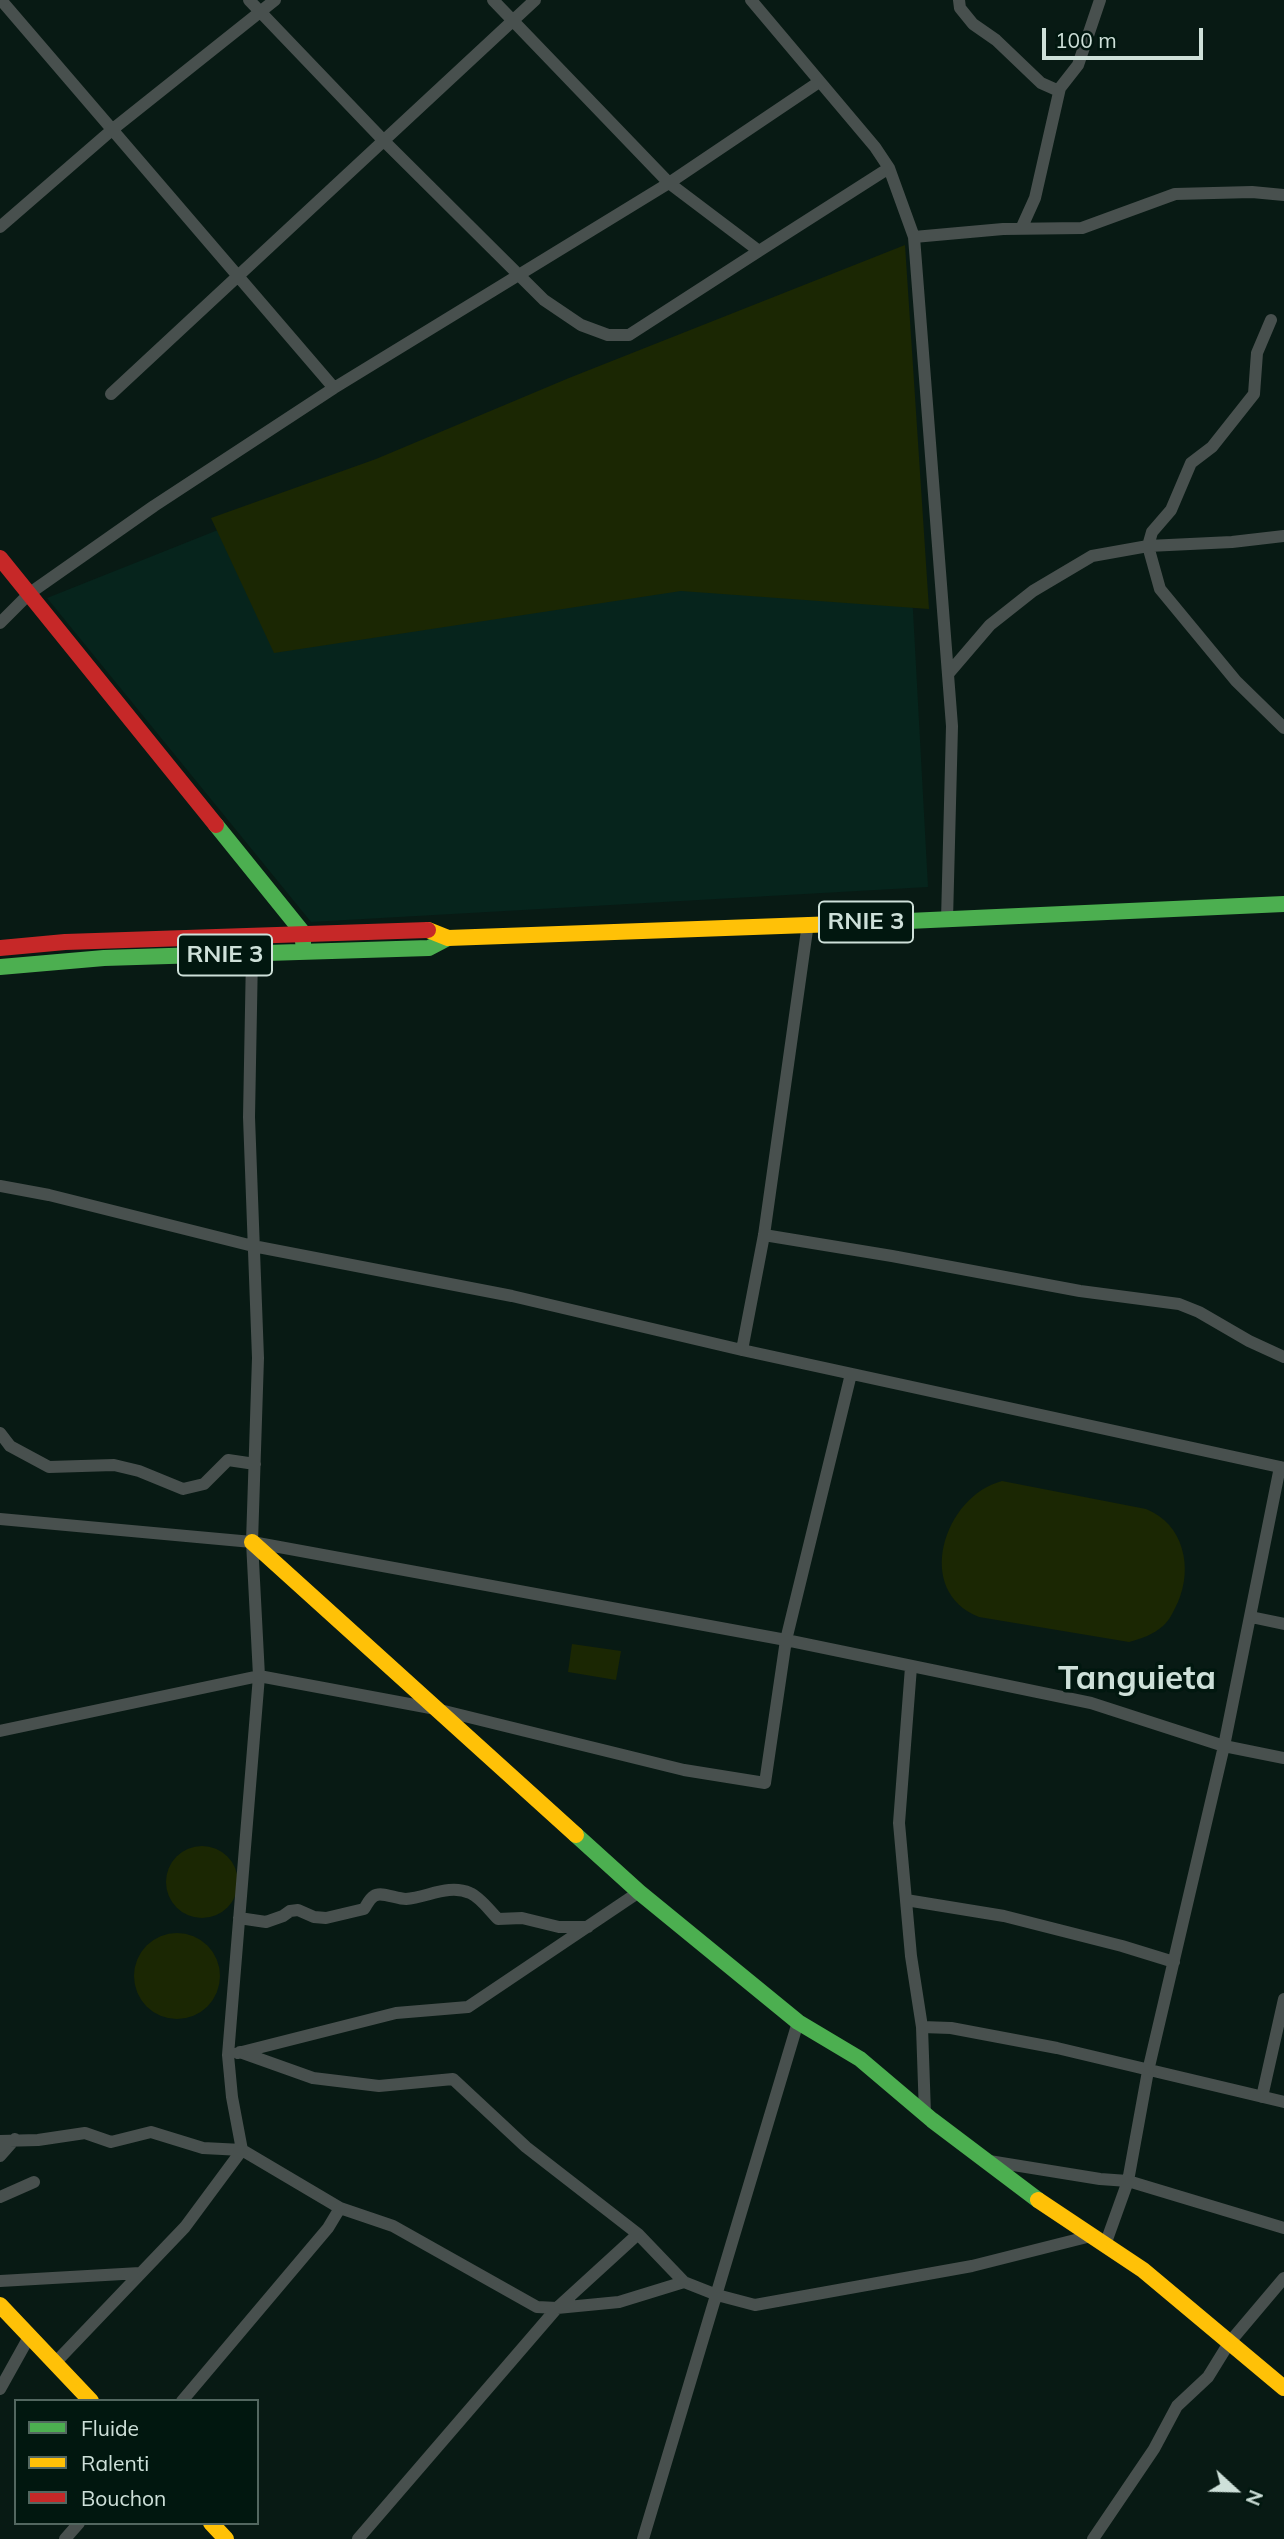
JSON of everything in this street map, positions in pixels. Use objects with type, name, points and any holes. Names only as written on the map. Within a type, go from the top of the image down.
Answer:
[{"type":"main road","points":[[0,558],[304,934],[303,953]]},
{"type":"main road","name":"RNIE 3","points":[[0,948],[65,942],[429,930],[448,937],[947,920],[1284,904]]},
{"type":"main road","name":"RNIE 3","points":[[0,967],[104,958],[429,948],[448,937]]},
{"type":"main road","points":[[252,1542],[639,1892],[798,2022],[860,2059],[925,2114],[1049,2208],[1143,2270],[1284,2388]]},
{"type":"main road","points":[[0,2305],[89,2399]]},
{"type":"main road","points":[[213,2525],[225,2539]]},
{"type":"street","points":[[249,0],[384,141],[544,300],[581,325],[608,335],[629,335],[889,168]]},
{"type":"street","points":[[0,227],[113,128],[275,0]]},
{"type":"street","points":[[493,0],[669,183],[759,251]]},
{"type":"street","points":[[111,394],[535,0]]},
{"type":"street","points":[[751,0],[875,147],[889,168],[914,237],[951,726],[947,920]]},
{"type":"street","points":[[959,0],[960,8],[973,24],[996,40],[1041,83],[1059,91]]},
{"type":"street","points":[[1021,229],[1035,198],[1059,91],[1078,65],[1100,0]]},
{"type":"street","points":[[3,3],[334,388]]},
{"type":"street","points":[[0,622],[30,593],[154,506],[334,388],[669,183],[820,82]]},
{"type":"street","points":[[914,237],[1021,229],[1082,228],[1175,194],[1252,191],[1284,195]]},
{"type":"street","points":[[1271,320],[1257,353],[1254,394],[1212,447],[1191,463],[1171,510],[1152,532],[1148,546],[1160,589],[1237,681],[1284,728]]},
{"type":"street","points":[[948,674],[990,625],[1033,591],[1092,556],[1148,546],[1233,542],[1284,536]]},
{"type":"street","points":[[742,1350],[764,1236],[808,923]]},
{"type":"street","points":[[54,2364],[185,2227],[242,2150],[232,2097],[239,1918],[260,1676],[252,1542],[258,1358],[249,1117],[252,955]]},
{"type":"street","points":[[0,1186],[48,1195],[253,1246],[512,1296],[742,1350],[1282,1467],[1224,1746],[1148,2071],[1128,2181],[1098,2241],[755,2305],[717,2295],[684,2282],[638,2234],[526,2147],[453,2079],[379,2086],[313,2078],[234,2054]]},
{"type":"street","points":[[764,1236],[892,1256],[1080,1292],[1179,1304],[1284,1357]]},
{"type":"street","points":[[0,1731],[260,1676],[436,1710],[684,1770],[765,1783],[786,1640],[851,1374]]},
{"type":"street","points":[[0,1433],[10,1446],[49,1467],[114,1465],[139,1471],[183,1489],[204,1484],[228,1460],[255,1464]]},
{"type":"street","points":[[0,1519],[252,1542],[786,1640],[1091,1703],[1224,1746],[1284,1758]]},
{"type":"street","points":[[1251,1617],[1284,1624]]},
{"type":"street","points":[[911,1667],[899,1823],[911,1955],[922,2027],[925,2114]]},
{"type":"street","points":[[239,1918],[266,1922],[298,1910],[314,1917],[326,1918],[364,1909],[377,1894],[398,1899],[414,1898],[437,1894],[449,1888],[472,1893],[498,1919],[522,1918],[559,1927],[588,1927]]},
{"type":"street","points":[[234,2054],[396,2013],[468,2007],[639,1892]]},
{"type":"street","points":[[906,1900],[1004,1916],[1174,1962]]},
{"type":"street","points":[[1262,2097],[1284,1999]]},
{"type":"street","points":[[643,2539],[798,2022]]},
{"type":"street","points":[[922,2027],[951,2028],[1057,2048],[1284,2102]]},
{"type":"street","points":[[0,2141],[38,2140],[86,2133],[111,2141],[151,2132],[203,2148],[242,2150],[340,2208],[393,2226],[537,2307],[557,2308],[619,2302],[684,2282]]},
{"type":"street","points":[[0,2156],[15,2139]]},
{"type":"street","points":[[985,2160],[1128,2181],[1284,2228]]},
{"type":"street","points":[[0,2196],[34,2182]]},
{"type":"street","points":[[184,2399],[328,2228],[340,2208]]},
{"type":"street","points":[[358,2539],[557,2308],[638,2234]]},
{"type":"street","points":[[0,2281],[141,2273]]},
{"type":"street","points":[[1093,2539],[1154,2449],[1177,2406],[1208,2377],[1229,2343],[1284,2278]]},
{"type":"street","points":[[0,2389],[29,2337]]},
{"type":"street","points":[[65,2539],[77,2525]]},
{"type":"shaded area","points":[[905,245],[929,609],[681,591],[274,653],[211,518],[376,459],[569,378]]},
{"type":"shaded area","points":[[894,261],[928,887],[311,922],[47,598]]},
{"type":"shaded area","points":[[1002,1481],[1146,1509],[1159,1516],[1177,1536],[1182,1548],[1185,1575],[1178,1602],[1165,1624],[1143,1638],[1129,1642],[979,1617],[959,1604],[947,1587],[942,1566],[944,1545],[952,1524],[965,1505],[982,1490]]},
{"type":"shaded area","points":[[572,1644],[621,1651],[616,1680],[568,1672]]},
{"type":"shaded area","points":[[209,1846],[228,1856],[236,1868],[236,1896],[228,1908],[216,1916],[195,1918],[176,1908],[168,1896],[166,1875],[176,1856],[188,1848]]},
{"type":"shaded area","points":[[177,1933],[194,1936],[208,1945],[217,1959],[220,1976],[217,1993],[208,2007],[194,2016],[177,2019],[160,2016],[146,2007],[137,1993],[134,1976],[137,1959],[146,1945],[160,1936]]},
{"type":"traffic: fast","points":[[216,825],[304,934],[303,942]]},
{"type":"traffic: fast","points":[[864,923],[1284,904]]},
{"type":"traffic: fast","points":[[0,967],[104,958],[429,948],[448,938]]},
{"type":"traffic: fast","points":[[576,1835],[639,1892],[798,2022],[860,2059],[932,2120],[1038,2200]]},
{"type":"traffic: slow","points":[[428,930],[448,938],[864,923]]},
{"type":"traffic: slow","points":[[252,1542],[576,1835]]},
{"type":"traffic: slow","points":[[1038,2200],[1143,2270],[1284,2388]]},
{"type":"traffic: slow","points":[[0,2305],[89,2399]]},
{"type":"traffic: slow","points":[[213,2525],[226,2539]]},
{"type":"traffic: jam","points":[[0,558],[216,825]]},
{"type":"traffic: jam","points":[[0,948],[65,942],[428,930]]},
{"type":"district","name":"Tanguieta","points":[[1137,1679]]}]
